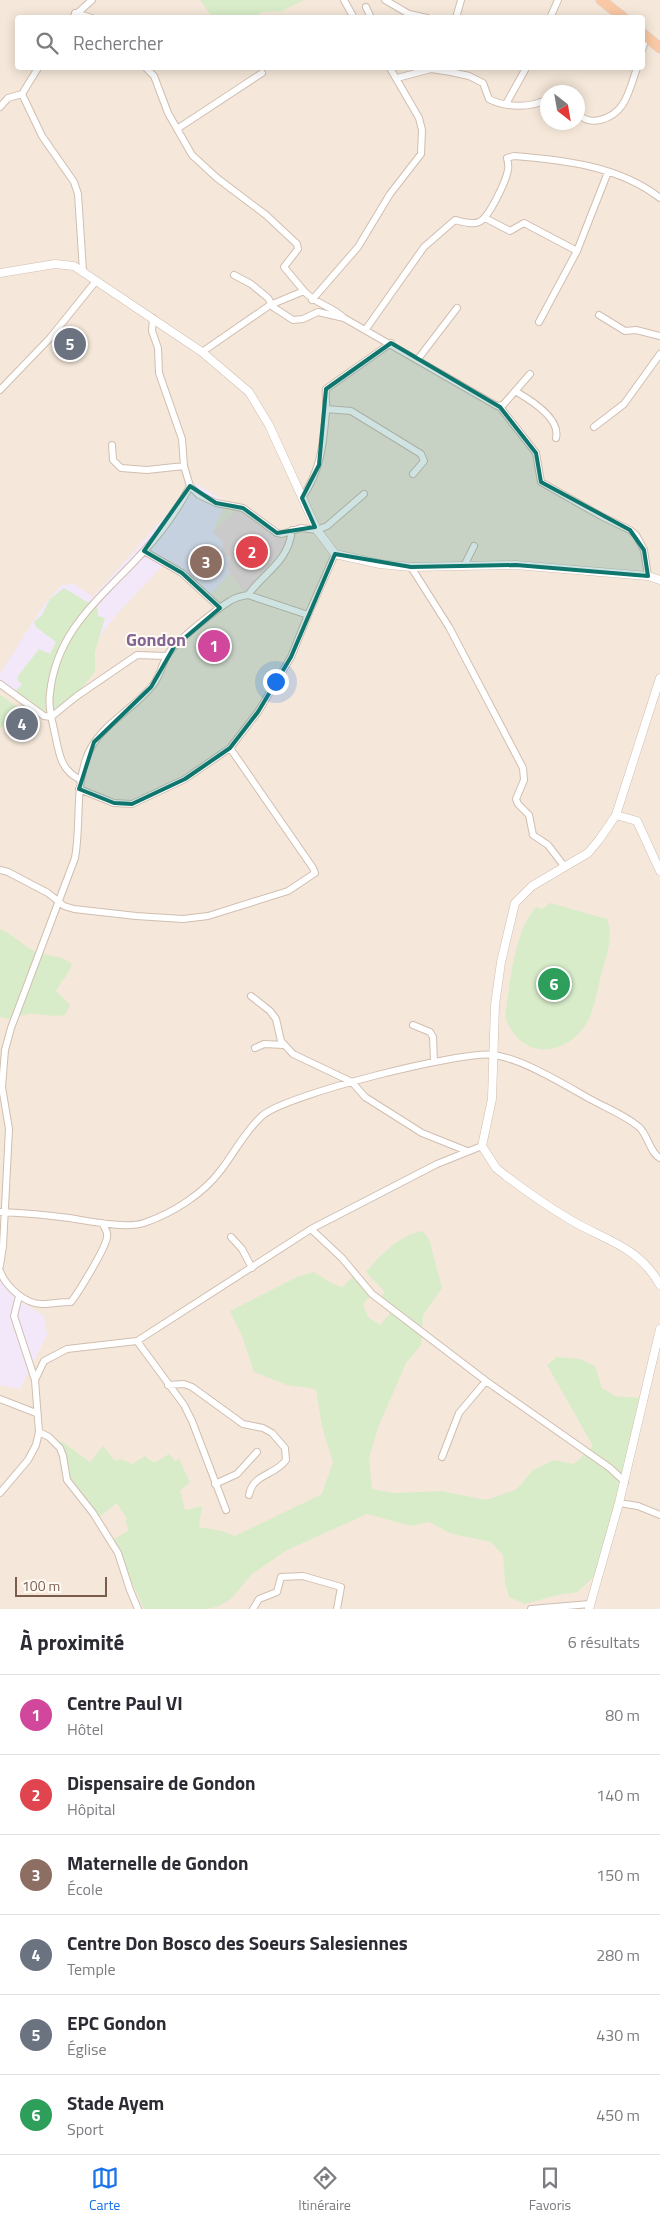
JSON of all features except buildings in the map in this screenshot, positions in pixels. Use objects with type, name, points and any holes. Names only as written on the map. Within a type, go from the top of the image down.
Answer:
[{"type":"highway","points":[[601,0],[620,15]]},
{"type":"highway","points":[[645,35],[660,48]]},
{"type":"street","points":[[74,15],[92,0]]},
{"type":"street","points":[[344,0],[352,15]]},
{"type":"street","points":[[385,0],[414,15]]},
{"type":"street","points":[[457,15],[461,0]]},
{"type":"street","points":[[551,15],[558,0]]},
{"type":"street","points":[[366,8],[370,15]]},
{"type":"street","points":[[0,107],[8,98],[22,94],[37,70]]},
{"type":"street","points":[[148,70],[158,83],[168,113],[177,130],[200,164],[266,215],[297,244],[298,250],[284,267],[304,292],[312,300],[330,308],[344,318],[391,343],[500,407],[536,453],[541,482],[636,535],[644,550],[648,576]]},
{"type":"street","points":[[312,300],[358,247],[390,194],[422,154],[422,130],[419,118],[391,70]]},
{"type":"street","points":[[397,78],[427,70]]},
{"type":"street","points":[[436,70],[464,75],[483,83],[489,99],[506,104],[533,106],[540,103]]},
{"type":"street","points":[[506,104],[525,70]]},
{"type":"street","points":[[585,118],[595,121],[617,113],[622,107],[636,70]]},
{"type":"street","points":[[177,130],[262,72]]},
{"type":"street","points":[[22,94],[42,136],[74,182],[78,194],[83,271]]},
{"type":"street","points":[[366,330],[424,247],[456,220],[466,223],[478,223],[485,218],[502,186],[508,169],[507,158],[514,156],[564,160],[608,172],[646,187],[660,198]]},
{"type":"street","points":[[539,322],[577,251],[608,172]]},
{"type":"street","points":[[485,218],[510,231],[524,223],[529,224],[550,238],[577,251]]},
{"type":"street","points":[[0,272],[55,264],[68,265],[83,271],[202,352],[240,384],[256,402],[269,425],[316,530],[336,554],[380,564],[411,567],[516,565],[648,576],[660,580]]},
{"type":"street","points":[[234,275],[251,284],[268,298],[270,305],[293,320],[303,319],[318,312],[344,318]]},
{"type":"street","points":[[0,390],[50,338],[96,281]]},
{"type":"street","points":[[202,352],[270,305],[304,292]]},
{"type":"street","points":[[418,359],[457,308]]},
{"type":"street","points":[[599,315],[625,331],[636,330],[660,336]]},
{"type":"street","points":[[153,318],[152,331],[158,348],[158,368],[182,439],[184,466],[190,486],[199,495],[216,503],[244,508],[277,533],[282,534],[301,528],[316,530],[333,522],[364,494]]},
{"type":"street","points":[[302,498],[311,484],[319,465],[326,409],[325,394],[329,385],[391,343]]},
{"type":"street","points":[[594,427],[624,404],[660,354]]},
{"type":"street","points":[[500,407],[530,374]]},
{"type":"street","points":[[515,391],[545,412],[556,431],[556,438]]},
{"type":"street","points":[[326,409],[351,411],[422,454],[424,461],[413,474]]},
{"type":"street","points":[[112,445],[113,460],[121,468],[140,470],[184,466]]},
{"type":"street","points":[[81,780],[74,777],[60,762],[51,717],[50,693],[61,651],[74,626],[97,598],[144,551],[177,508],[190,486]]},
{"type":"street","points":[[248,594],[283,556],[290,545],[292,530]]},
{"type":"street","points":[[464,566],[474,546]]},
{"type":"street","points":[[144,551],[182,572],[220,608]]},
{"type":"street","points":[[79,789],[114,803],[132,804],[184,779],[230,748],[258,712],[292,656],[308,615],[336,554]]},
{"type":"street","points":[[411,567],[450,627],[523,768],[524,780],[516,799],[518,804],[529,815],[532,832],[539,840],[548,845],[564,866]]},
{"type":"street","points":[[0,1266],[3,1246],[2,1212],[9,1129],[2,1087],[5,1050],[16,1015],[75,858],[78,839],[79,789],[86,758],[94,742],[109,724],[152,687],[162,670],[166,656],[174,646],[220,608],[238,596],[248,594],[308,615]]},
{"type":"street","points":[[0,684],[44,716],[51,717],[77,696],[136,655],[166,656]]},
{"type":"street","points":[[660,678],[616,814],[594,848],[584,856],[532,886],[515,903],[501,962],[495,1005],[495,1055],[492,1099],[482,1146],[496,1168],[506,1176],[570,1221],[620,1244],[653,1273],[660,1285]]},
{"type":"street","points":[[0,870],[8,872],[48,892],[59,903],[74,909],[183,919],[208,916],[288,891],[315,873],[313,868],[230,748]]},
{"type":"street","points":[[616,814],[637,821],[660,870]]},
{"type":"street","points":[[251,996],[264,1004],[276,1019],[281,1041],[293,1054],[352,1082],[365,1097],[422,1134],[467,1151]]},
{"type":"street","points":[[413,1025],[430,1032],[433,1037],[434,1062]]},
{"type":"street","points":[[254,1048],[264,1044],[284,1045]]},
{"type":"street","points":[[2,1212],[42,1214],[102,1223],[142,1224],[176,1208],[210,1183],[253,1125],[263,1114],[275,1106],[352,1082],[434,1062],[472,1055],[495,1055],[556,1080],[626,1118],[642,1130],[655,1154],[660,1158]]},
{"type":"street","points":[[35,1380],[44,1361],[67,1349],[137,1341],[311,1229],[437,1164],[482,1146]]},
{"type":"street","points":[[0,1271],[19,1296],[42,1304],[72,1301],[107,1239],[106,1230],[102,1223]]},
{"type":"street","points":[[311,1229],[342,1258],[372,1294],[486,1380],[594,1456],[625,1482]]},
{"type":"street","points":[[231,1237],[242,1249],[252,1268]]},
{"type":"street","points":[[0,1493],[28,1460],[36,1445],[39,1432],[36,1413],[35,1380],[14,1316],[19,1296]]},
{"type":"street","points":[[531,1609],[590,1606],[625,1482],[659,1345],[660,1329]]},
{"type":"street","points":[[137,1341],[184,1405],[226,1510]]},
{"type":"street","points":[[442,1457],[459,1413],[486,1380]]},
{"type":"street","points":[[168,1384],[184,1384],[192,1387],[243,1424],[268,1430],[285,1448],[286,1460],[277,1468],[255,1481],[249,1495]]},
{"type":"street","points":[[0,1399],[36,1413]]},
{"type":"street","points":[[39,1432],[49,1437],[60,1448],[67,1480],[93,1513],[118,1554],[138,1609]]},
{"type":"street","points":[[215,1484],[237,1474],[257,1452]]},
{"type":"street","points":[[619,1503],[638,1506],[660,1515]]},
{"type":"street","points":[[252,1609],[258,1599],[277,1592],[281,1577],[303,1576],[342,1587],[337,1609]]},
{"type":"highlighted area","points":[[391,343],[500,407],[536,453],[541,482],[630,530],[644,550],[648,576],[516,565],[411,567],[335,554],[291,657],[258,712],[230,748],[185,779],[132,804],[114,803],[79,789],[94,742],[151,687],[174,647],[220,608],[182,573],[144,551],[190,486],[216,503],[243,508],[277,533],[315,527],[302,498],[319,465],[326,389]]},
{"type":"shaded area","points":[[0,0],[660,0],[660,1609],[0,1609]]},
{"type":"shaded area","points":[[195,483],[226,501],[213,532],[223,542],[229,557],[227,567],[230,573],[210,595],[179,567],[167,561],[116,615],[43,714],[0,682],[0,674],[41,609],[61,585],[74,584],[93,597]]},
{"type":"shaded area","points":[[238,509],[244,510],[290,543],[244,592],[227,567],[229,557],[224,556],[223,542],[213,532]]},
{"type":"shaded area","points":[[0,1278],[15,1286],[15,1297],[44,1316],[47,1335],[20,1389],[0,1385]]},
{"type":"green space","points":[[200,0],[304,0],[282,11],[262,12],[257,15],[211,15]]},
{"type":"green space","points":[[64,588],[85,601],[95,604],[98,616],[105,618],[95,652],[95,672],[54,716],[43,711],[27,699],[15,695],[15,692],[22,684],[17,680],[18,676],[39,649],[50,654],[56,642],[36,627],[34,622],[42,615],[50,599]]},
{"type":"green space","points":[[0,696],[17,707],[0,729]]},
{"type":"green space","points":[[550,903],[607,919],[610,932],[607,954],[590,1017],[573,1039],[564,1045],[543,1049],[533,1048],[524,1043],[514,1033],[505,1018],[511,975],[522,931],[536,907],[542,909]]},
{"type":"green space","points":[[0,929],[34,951],[58,957],[72,964],[56,991],[70,1005],[65,1015],[28,1014],[11,1018],[0,1017]]},
{"type":"green space","points":[[422,1231],[429,1239],[442,1288],[423,1315],[421,1345],[406,1363],[378,1428],[369,1459],[372,1489],[394,1493],[441,1491],[486,1500],[517,1489],[533,1470],[554,1460],[574,1464],[593,1446],[547,1365],[557,1357],[580,1359],[595,1366],[602,1388],[615,1396],[643,1398],[610,1519],[608,1542],[593,1577],[578,1592],[525,1604],[509,1597],[505,1583],[503,1555],[491,1542],[452,1534],[429,1522],[411,1526],[367,1514],[287,1550],[252,1574],[231,1599],[219,1606],[208,1609],[144,1609],[113,1540],[129,1530],[125,1521],[127,1519],[117,1503],[98,1518],[71,1483],[58,1444],[61,1441],[90,1462],[103,1446],[115,1461],[121,1459],[132,1464],[145,1456],[154,1463],[169,1454],[175,1461],[179,1459],[190,1482],[180,1491],[185,1510],[202,1506],[199,1527],[222,1531],[235,1536],[322,1494],[333,1462],[322,1427],[316,1389],[287,1385],[254,1372],[242,1336],[230,1311],[299,1276],[314,1272],[331,1283],[342,1287],[355,1275],[372,1294],[363,1304],[368,1317],[380,1325],[392,1311],[380,1298],[385,1292],[366,1272],[398,1241]]},
{"type":"place","name":"EPC Gondon","points":[[70,344]]},
{"type":"place","name":"Dispensaire de Gondon","points":[[252,552]]},
{"type":"place","name":"Maternelle de Gondon","points":[[206,562]]},
{"type":"place","name":"Centre Paul VI","points":[[214,646]]},
{"type":"place","name":"Centre Don Bosco des Soeurs Salesiennes","points":[[22,724]]},
{"type":"place","name":"Stade Ayem","points":[[554,984]]},
{"type":"district","name":"Gondon","points":[[156,640]]}]
